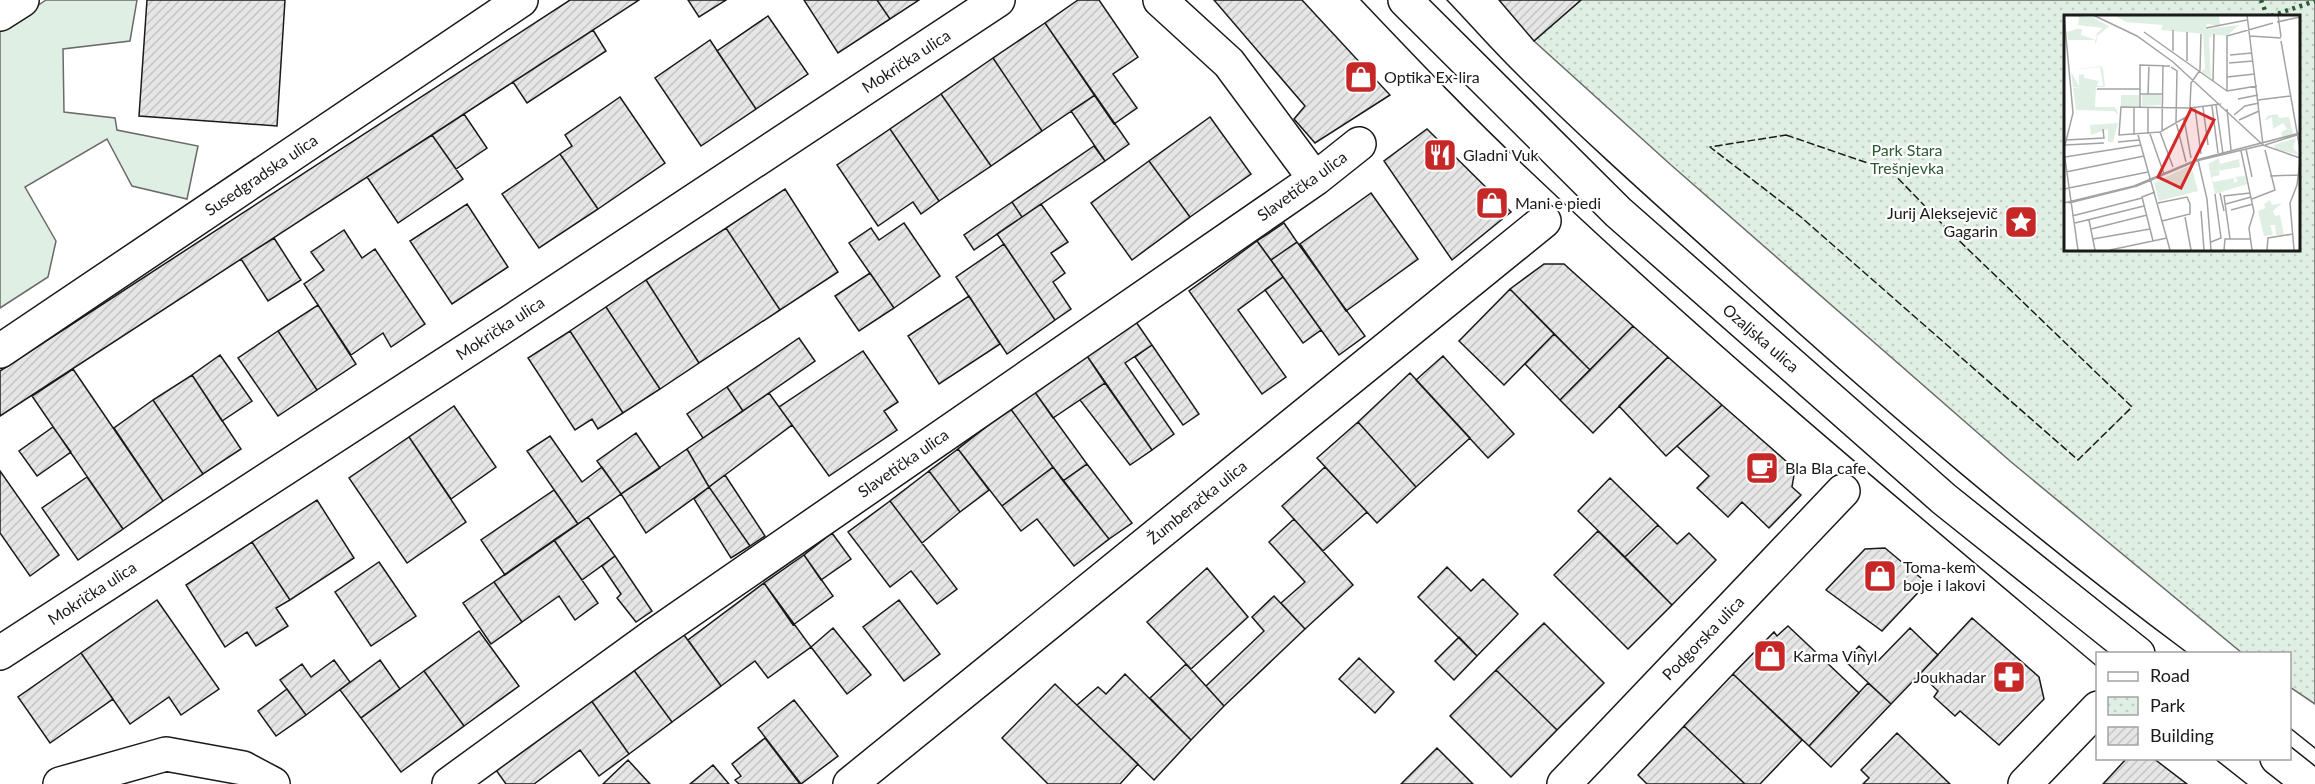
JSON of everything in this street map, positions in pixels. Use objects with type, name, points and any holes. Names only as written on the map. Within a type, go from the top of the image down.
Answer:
[{"type":"street","points":[[0,14],[22,0]]},
{"type":"street","name":"Susedgradska ulica","points":[[0,351],[521,0]]},
{"type":"street","name":"Mokrička ulica","points":[[0,653],[535,306],[998,0]]},
{"type":"street","points":[[1160,0],[1229,63],[1315,179]]},
{"type":"street","name":"Ozaljska ulica","points":[[1406,0],[1626,220],[1944,499],[2135,652]]},
{"type":"street","name":"Slavetička ulica","points":[[449,784],[653,636],[1315,179],[1359,144]]},
{"type":"street","name":"Žumberačka ulica","points":[[850,784],[1544,221]]},
{"type":"street","name":"Podgorska ulica","points":[[1564,784],[1843,491]]},
{"type":"street","points":[[2025,784],[2096,709]]},
{"type":"street","points":[[60,784],[166,754],[243,768],[273,784]]},
{"type":"street","points":[[2278,760],[2310,784]]},
{"type":"green space","points":[[46,0],[137,0],[130,41],[63,49],[64,112],[115,118],[117,130],[198,146],[187,199],[132,186],[107,139],[25,187],[56,241],[48,277],[0,308],[0,31]]},
{"type":"green space","name":"Park Stara Trešnjevka","points":[[1581,0],[2315,0],[2315,704],[2291,688],[2291,652],[2241,652],[2010,461],[1671,165],[1534,41]]},
{"type":"building","points":[[147,0],[285,0],[277,126],[139,116]]},
{"type":"building","points":[[570,0],[639,0],[0,416],[0,371]]},
{"type":"building","points":[[688,0],[726,0],[699,17]]},
{"type":"building","points":[[804,0],[877,0],[890,19],[838,53]]},
{"type":"building","points":[[877,0],[919,0],[890,19]]},
{"type":"building","points":[[1078,0],[1099,0],[1138,57],[1113,74],[1137,108],[1114,124],[1045,23]]},
{"type":"building","points":[[1214,0],[1302,0],[1390,95],[1315,143],[1294,119],[1305,106]]},
{"type":"building","points":[[1499,0],[1581,0],[1534,41]]},
{"type":"building","points":[[768,16],[808,74],[756,109],[717,51]]},
{"type":"building","points":[[1045,23],[1095,95],[1042,131],[993,58]]},
{"type":"building","points":[[593,30],[606,51],[527,103],[513,82]]},
{"type":"building","points":[[710,40],[756,109],[701,146],[655,78]]},
{"type":"building","points":[[993,58],[1042,131],[991,166],[941,94]]},
{"type":"building","points":[[941,94],[991,166],[939,201],[890,129]]},
{"type":"building","points":[[1095,95],[1129,144],[1105,161],[1071,111]]},
{"type":"building","points":[[620,97],[665,163],[598,209],[560,154],[572,146],[565,135]]},
{"type":"building","points":[[464,114],[487,148],[456,169],[432,135]]},
{"type":"building","points":[[1210,117],[1251,174],[1190,217],[1149,161]]},
{"type":"building","points":[[890,129],[939,201],[921,214],[913,202],[878,226],[837,165]]},
{"type":"building","points":[[1427,129],[1511,212],[1452,260],[1384,161]]},
{"type":"building","points":[[432,135],[463,179],[398,223],[367,177]]},
{"type":"building","points":[[1094,146],[1105,161],[1022,217],[1012,202]]},
{"type":"building","points":[[560,154],[598,209],[539,248],[502,194]]},
{"type":"building","points":[[1149,161],[1190,217],[1132,260],[1091,203]]},
{"type":"building","points":[[785,189],[838,272],[780,310],[726,228]]},
{"type":"building","points":[[1371,193],[1418,259],[1346,311],[1300,244]]},
{"type":"building","points":[[1012,202],[1022,217],[974,250],[964,235]]},
{"type":"building","points":[[467,204],[508,267],[452,304],[410,241]]},
{"type":"building","points":[[1041,204],[1068,242],[1051,253],[1065,273],[1053,282],[1071,309],[1055,320],[997,234]]},
{"type":"building","points":[[904,223],[940,276],[894,308],[849,243],[871,228],[879,240]]},
{"type":"building","points":[[1284,223],[1297,242],[1271,260],[1257,241]]},
{"type":"building","points":[[726,228],[780,310],[699,363],[646,280]]},
{"type":"building","points":[[344,230],[362,258],[375,249],[425,324],[391,347],[383,333],[351,355],[304,284],[324,270],[311,252]]},
{"type":"building","points":[[274,238],[301,280],[268,301],[241,259]]},
{"type":"building","points":[[1257,241],[1283,277],[1238,310],[1286,377],[1262,394],[1189,291]]},
{"type":"building","points":[[1297,242],[1365,336],[1339,355],[1271,260]]},
{"type":"building","points":[[1004,244],[1055,320],[1007,354],[956,277]]},
{"type":"building","points":[[1544,264],[1564,264],[1633,326],[1590,370],[1510,289]]},
{"type":"building","points":[[870,273],[894,308],[859,331],[835,296]]},
{"type":"building","points":[[1283,277],[1321,330],[1303,343],[1265,290]]},
{"type":"building","points":[[646,280],[699,363],[660,389],[606,307]]},
{"type":"building","points":[[1510,289],[1554,334],[1504,385],[1459,341]]},
{"type":"building","points":[[969,296],[1000,344],[939,384],[908,336]]},
{"type":"building","points":[[318,305],[356,364],[317,390],[278,331]]},
{"type":"building","points":[[606,307],[660,389],[623,413],[570,331]]},
{"type":"building","points":[[1134,319],[1152,345],[1125,363],[1174,434],[1152,450],[1085,353]]},
{"type":"building","points":[[1633,326],[1668,357],[1593,433],[1560,400]]},
{"type":"building","points":[[278,331],[317,390],[278,416],[238,358]]},
{"type":"building","points":[[570,331],[623,413],[598,429],[592,419],[575,430],[528,358]]},
{"type":"building","points":[[1554,334],[1590,370],[1560,400],[1525,364]]},
{"type":"building","points":[[799,338],[815,361],[743,411],[727,387]]},
{"type":"building","points":[[1152,345],[1199,414],[1183,425],[1135,357]]},
{"type":"building","points":[[863,351],[898,402],[884,411],[897,430],[829,476],[779,407]]},
{"type":"building","points":[[1085,353],[1105,383],[1053,418],[1034,391]]},
{"type":"building","points":[[220,355],[252,401],[222,421],[192,375]]},
{"type":"building","points":[[1443,356],[1514,434],[1488,458],[1416,380]]},
{"type":"building","points":[[1668,357],[1722,405],[1666,456],[1619,406]]},
{"type":"building","points":[[73,369],[163,501],[123,529],[32,396]]},
{"type":"building","points":[[1410,373],[1470,438],[1416,487],[1358,422]]},
{"type":"building","points":[[192,375],[241,449],[203,474],[153,400]]},
{"type":"building","points":[[1105,383],[1152,450],[1130,465],[1080,400]]},
{"type":"building","points":[[727,387],[743,411],[703,438],[687,414]]},
{"type":"building","points":[[1034,391],[1087,464],[1063,481],[1010,408]]},
{"type":"building","points":[[769,393],[792,425],[709,487],[687,449]]},
{"type":"building","points":[[153,400],[203,474],[163,501],[114,428]]},
{"type":"building","points":[[1722,405],[1795,469],[1792,487],[1801,495],[1769,528],[1742,502],[1728,517],[1697,488],[1709,476],[1677,446]]},
{"type":"building","points":[[454,406],[496,467],[451,499],[409,437]]},
{"type":"building","points":[[1010,408],[1053,467],[1002,506],[958,449]]},
{"type":"building","points":[[1358,422],[1416,487],[1377,523],[1317,458]]},
{"type":"building","points":[[53,427],[71,452],[37,476],[19,451]]},
{"type":"building","points":[[636,433],[660,468],[621,494],[597,461]]},
{"type":"building","points":[[550,436],[582,482],[602,467],[621,494],[578,524],[527,451]]},
{"type":"building","points":[[409,437],[466,522],[407,563],[349,478]]},
{"type":"building","points":[[687,449],[709,487],[646,533],[621,494]]},
{"type":"building","points":[[958,449],[989,490],[960,512],[929,471]]},
{"type":"building","points":[[1087,464],[1132,523],[1109,539],[1063,481]]},
{"type":"building","points":[[1053,467],[1109,539],[1074,566],[1037,519],[1021,531],[1002,506]]},
{"type":"building","points":[[1325,467],[1367,512],[1323,551],[1282,506]]},
{"type":"building","points":[[0,471],[59,555],[30,576],[0,533]]},
{"type":"building","points":[[929,471],[960,512],[922,543],[890,501]]},
{"type":"building","points":[[725,475],[765,536],[750,546],[709,487]]},
{"type":"building","points":[[87,477],[123,529],[78,560],[42,508]]},
{"type":"building","points":[[1610,478],[1658,525],[1625,557],[1578,511]]},
{"type":"building","points":[[709,487],[750,546],[731,558],[694,499]]},
{"type":"building","points":[[554,490],[578,524],[505,575],[481,540]]},
{"type":"building","points":[[317,500],[354,558],[290,600],[252,542]]},
{"type":"building","points":[[890,501],[957,589],[937,604],[911,571],[890,587],[848,532]]},
{"type":"building","points":[[588,517],[615,556],[582,580],[554,540]]},
{"type":"building","points":[[1294,519],[1353,585],[1305,629],[1281,603],[1305,582],[1269,542]]},
{"type":"building","points":[[1658,525],[1677,544],[1689,533],[1716,560],[1672,605],[1625,557]]},
{"type":"building","points":[[1598,531],[1672,605],[1628,649],[1554,575]]},
{"type":"building","points":[[832,533],[851,559],[821,580],[804,555]]},
{"type":"building","points":[[554,540],[598,603],[575,620],[559,596],[522,622],[494,582]]},
{"type":"building","points":[[252,542],[290,600],[276,608],[288,626],[256,646],[247,632],[225,647],[186,585]]},
{"type":"building","points":[[1885,548],[1927,583],[1882,631],[1826,590],[1865,549]]},
{"type":"building","points":[[804,555],[833,596],[793,625],[764,583]]},
{"type":"building","points":[[615,556],[652,611],[636,622],[617,598],[621,594],[602,566]]},
{"type":"building","points":[[379,562],[416,616],[371,646],[335,592]]},
{"type":"building","points":[[1447,567],[1471,591],[1483,579],[1518,614],[1477,656],[1418,597]]},
{"type":"building","points":[[1207,568],[1248,617],[1191,669],[1147,622]]},
{"type":"building","points":[[494,582],[522,622],[491,644],[463,603]]},
{"type":"building","points":[[764,583],[811,647],[768,678],[755,661],[721,686],[688,640]]},
{"type":"building","points":[[1274,596],[1305,629],[1224,706],[1206,686],[1264,631],[1252,617]]},
{"type":"building","points":[[157,600],[219,689],[181,715],[169,697],[130,724],[81,653]]},
{"type":"building","points":[[899,600],[940,654],[904,681],[863,627]]},
{"type":"building","points":[[1972,618],[2039,677],[2044,699],[1999,745],[1960,711],[1955,716],[1934,697],[1938,691],[1920,674]]},
{"type":"building","points":[[1544,623],[1604,683],[1557,730],[1496,670]]},
{"type":"building","points":[[1788,626],[1859,693],[1809,746],[1733,674],[1774,632],[1777,636]]},
{"type":"building","points":[[679,628],[721,686],[672,722],[630,665]]},
{"type":"building","points":[[833,628],[871,675],[847,694],[811,647]]},
{"type":"building","points":[[1910,628],[1938,655],[1891,704],[1845,661],[1859,646],[1877,662]]},
{"type":"building","points":[[479,631],[519,686],[464,726],[424,671]]},
{"type":"building","points":[[1459,637],[1477,656],[1454,680],[1435,661]]},
{"type":"building","points":[[81,653],[113,699],[50,743],[18,697]]},
{"type":"building","points":[[1359,658],[1394,692],[1375,713],[1339,679]]},
{"type":"building","points":[[334,660],[350,682],[306,715],[280,680],[302,664],[311,677]]},
{"type":"building","points":[[380,660],[400,689],[361,718],[340,690]]},
{"type":"building","points":[[1186,664],[1224,706],[1191,740],[1150,698]]},
{"type":"building","points":[[630,665],[672,722],[629,754],[588,696]]},
{"type":"building","points":[[1496,670],[1557,730],[1511,777],[1450,716]]},
{"type":"building","points":[[424,671],[464,726],[401,772],[361,718]]},
{"type":"building","points":[[1125,674],[1191,740],[1154,780],[1077,705],[1098,687],[1106,694]]},
{"type":"building","points":[[1733,674],[1802,740],[1760,784],[1745,784],[1684,726]]},
{"type":"building","points":[[1868,683],[1891,704],[1831,767],[1809,746]]},
{"type":"building","points":[[1055,684],[1138,764],[1120,784],[1048,784],[1002,738]]},
{"type":"building","points":[[287,689],[306,715],[276,736],[258,711]]},
{"type":"building","points":[[588,696],[629,754],[599,776],[580,750],[534,784],[506,784],[493,766]]},
{"type":"building","points":[[794,700],[838,756],[801,784],[758,728]]},
{"type":"building","points":[[1684,726],[1745,784],[1647,784],[1638,775]]},
{"type":"building","points":[[1897,733],[1950,784],[1863,784],[1869,778],[1861,770]]},
{"type":"building","points":[[765,738],[800,784],[739,784],[735,780],[741,776],[732,764]]},
{"type":"building","points":[[1437,748],[1473,784],[1401,784]]},
{"type":"building","points":[[628,760],[650,784],[603,784]]},
{"type":"building","points":[[2125,760],[2156,760],[2187,784],[2103,784]]},
{"type":"building","points":[[713,765],[729,784],[690,784]]},
{"type":"tram line","points":[[1361,0],[1511,153],[1601,238],[1812,425],[2096,665]]},
{"type":"tram line","points":[[1447,0],[1510,67],[1572,127],[1845,374],[2014,517],[2186,652]]},
{"type":"tram line","points":[[2291,729],[2315,748]]},
{"type":"tram line","points":[[2217,760],[2247,784]]},
{"type":"hedge","points":[[2261,0],[2267,15]]},
{"type":"hedge","points":[[2274,15],[2315,1]]},
{"type":"fence","points":[[1786,135],[1891,171],[1947,229],[2132,407],[2078,460],[1801,217],[1710,147],[1786,135]]},
{"type":"place","name":"Optika Ex-lira","points":[[1361,77]]},
{"type":"place","name":"Gladni Vuk","points":[[1440,155]]},
{"type":"place","name":"Mani e piedi","points":[[1492,203]]},
{"type":"place","name":"Jurij Aleksejevič Gagarin","points":[[2021,222]]},
{"type":"place","name":"Bla Bla cafe","points":[[1762,468]]},
{"type":"place","name":"Toma-kem boje i lakovi","points":[[1880,576]]},
{"type":"place","name":"Karma Vinyl","points":[[1770,656]]},
{"type":"place","name":"Joukhadar","points":[[2009,677]]}]
